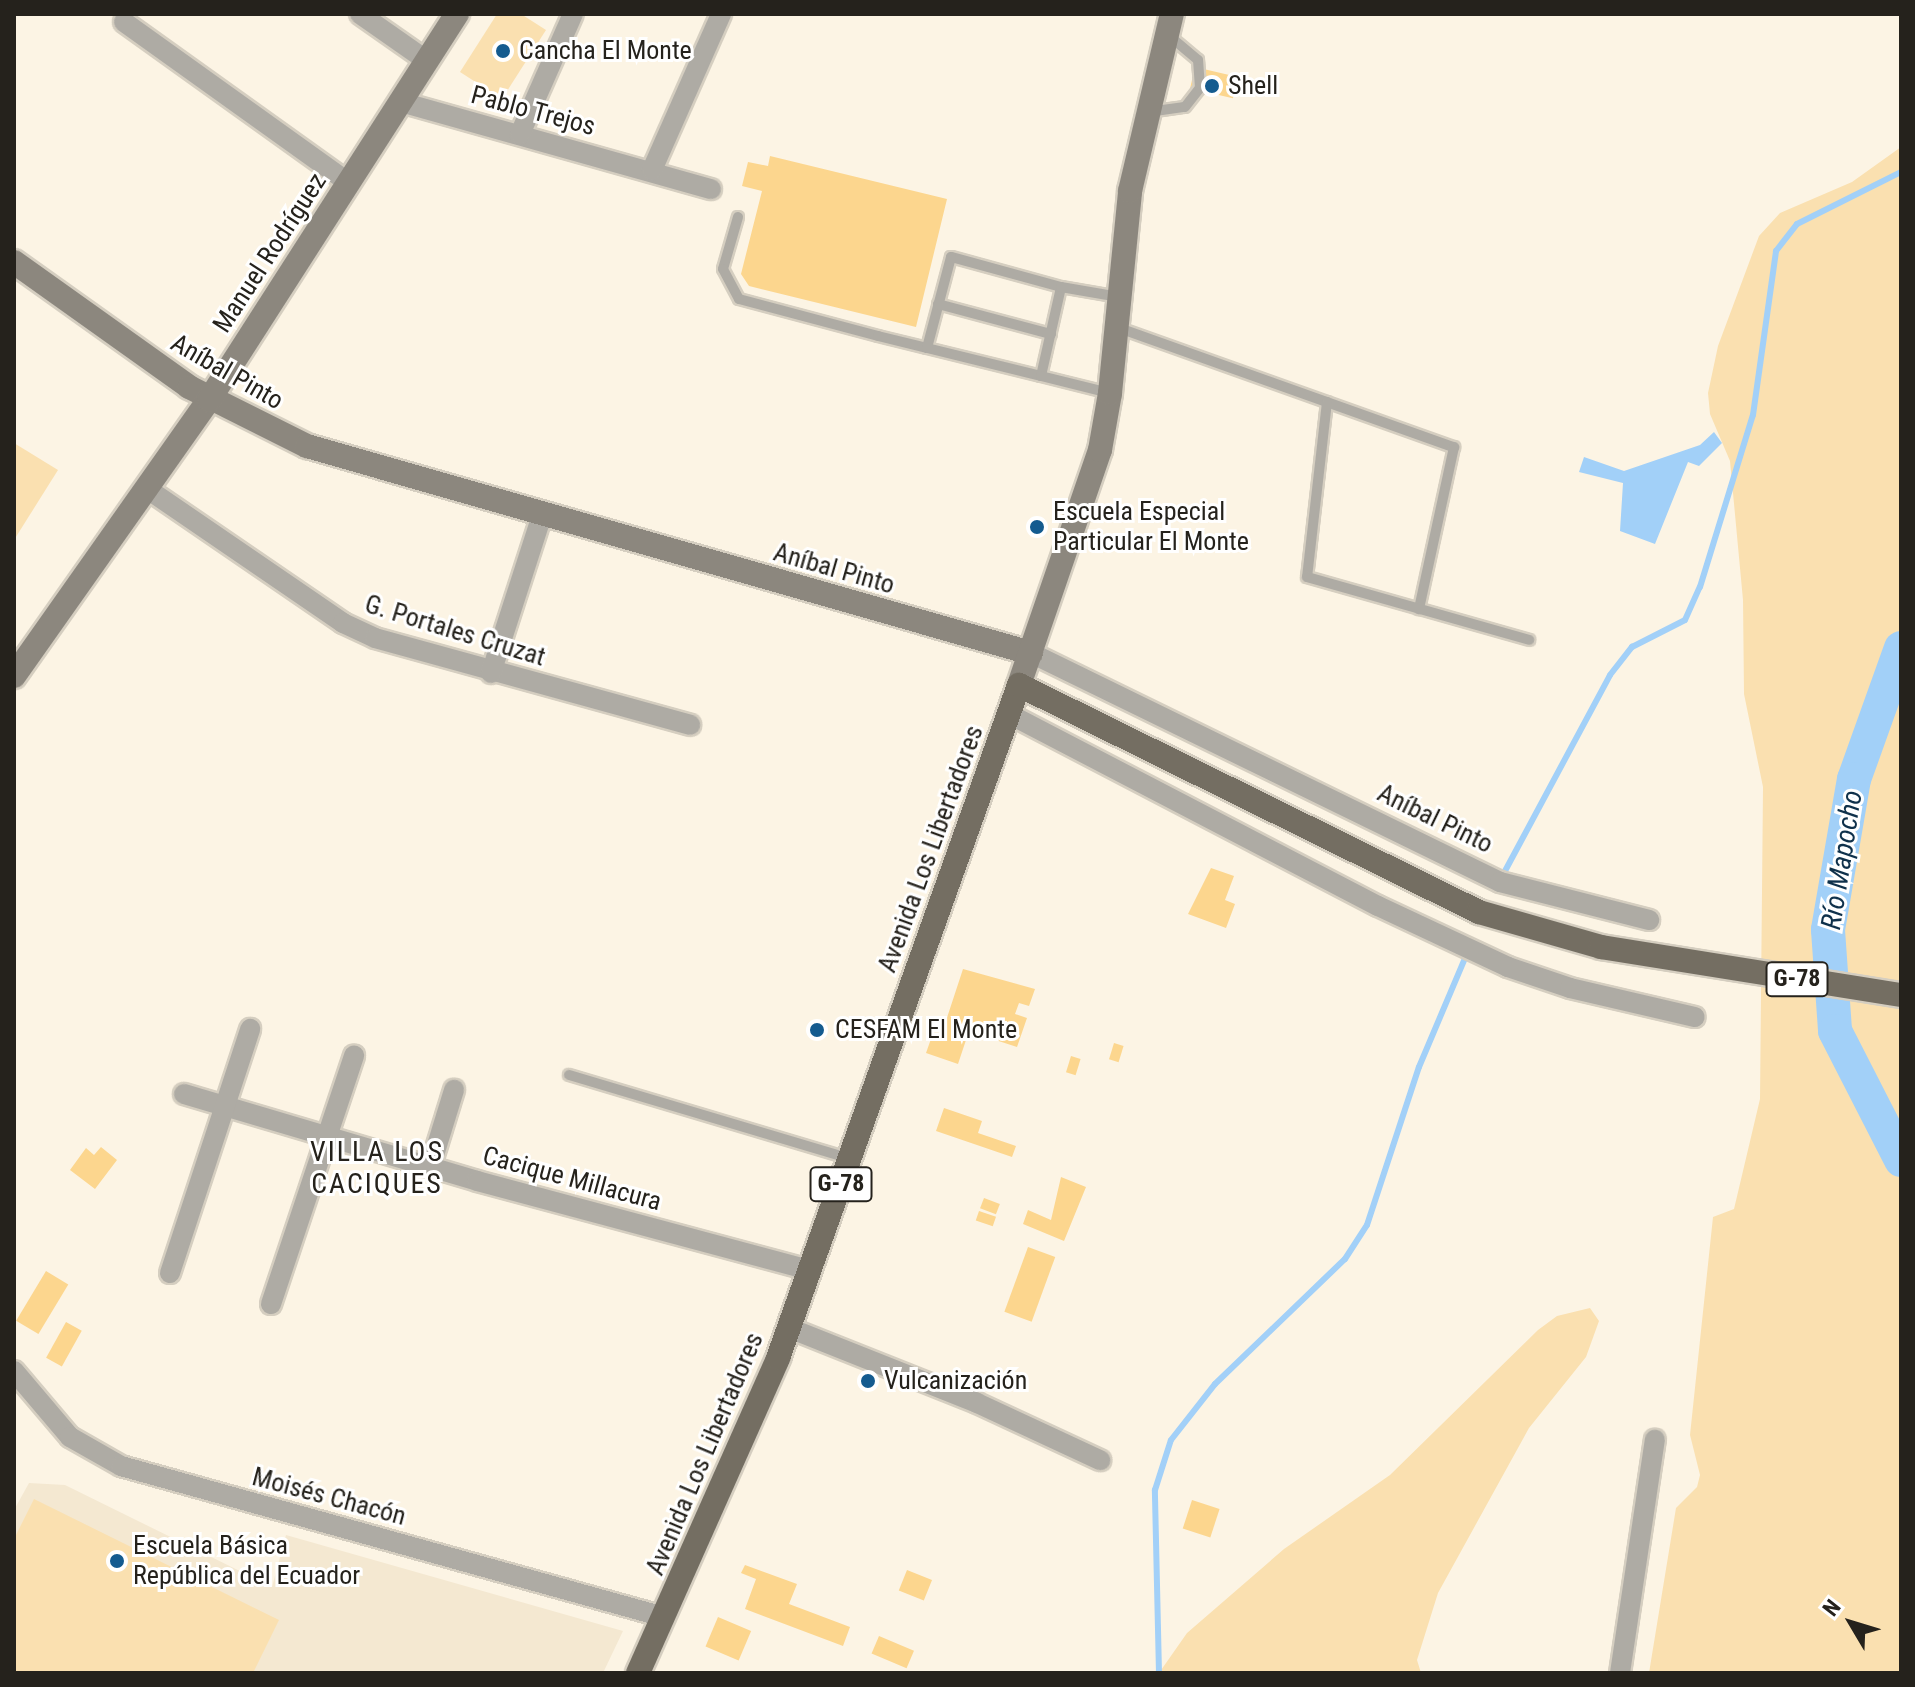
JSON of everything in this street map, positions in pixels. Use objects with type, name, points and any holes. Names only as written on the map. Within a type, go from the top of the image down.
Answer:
[{"type":"main road","name":"Avenida Los Libertadores","points":[[638,1673],[789,1328],[1009,714],[1030,690]]},
{"type":"main road","name":"G-78","points":[[1030,690],[1479,912],[1590,945],[1901,995]]},
{"type":"street","points":[[360,14],[427,61]]},
{"type":"street","name":"Manuel Rodríguez","points":[[14,676],[209,400],[457,14]]},
{"type":"street","points":[[520,134],[573,14]]},
{"type":"street","points":[[652,170],[721,14]]},
{"type":"street","points":[[124,22],[349,183]]},
{"type":"street","name":"Avenida Los Libertadores","points":[[1030,690],[1031,653],[1087,495],[1110,393],[1130,191],[1169,24]]},
{"type":"street","name":"Pablo Trejos","points":[[401,102],[711,189]]},
{"type":"street","name":"Aníbal Pinto","points":[[14,262],[209,400],[334,456],[1031,653],[1500,882],[1649,920]]},
{"type":"street","name":"G. Portales Cruzat","points":[[146,488],[343,623],[375,638],[491,673],[690,725]]},
{"type":"street","points":[[491,673],[542,515]]},
{"type":"street","points":[[1030,690],[1063,741]]},
{"type":"street","points":[[1009,714],[1378,906],[1508,967],[1570,988],[1695,1017]]},
{"type":"street","points":[[170,1273],[250,1029]]},
{"type":"street","points":[[271,1304],[354,1056]]},
{"type":"street","points":[[430,1168],[454,1090]]},
{"type":"street","name":"Cacique Millacura","points":[[184,1094],[430,1168],[810,1270]]},
{"type":"street","points":[[789,1328],[977,1403],[1100,1460]]},
{"type":"street","name":"Moisés Chacón","points":[[14,1371],[70,1437],[121,1466],[664,1617]]},
{"type":"street","points":[[1620,1673],[1655,1440]]},
{"type":"lane","points":[[1146,112],[1185,107],[1200,88],[1203,71],[1198,60],[1169,24]]},
{"type":"lane","points":[[738,217],[723,269],[739,299],[1110,393]]},
{"type":"lane","points":[[927,348],[951,257],[1061,287],[1119,297]]},
{"type":"lane","points":[[1041,376],[1061,287]]},
{"type":"lane","points":[[938,304],[1051,334]]},
{"type":"lane","points":[[1117,327],[1454,447],[1419,609]]},
{"type":"lane","points":[[1327,402],[1307,577],[1529,640]]},
{"type":"lane","points":[[569,1075],[850,1158]]},
{"type":"shaded area","name":"Cancha El Monte","points":[[497,14],[521,14],[546,30],[502,99],[460,72]]},
{"type":"shaded area","points":[[1901,147],[1901,1673],[1649,1673],[1676,1508],[1697,1487],[1700,1475],[1690,1435],[1713,1217],[1734,1209],[1760,1099],[1763,787],[1744,694],[1743,600],[1730,461],[1710,414],[1708,393],[1718,346],[1759,236],[1780,213],[1852,182]]},
{"type":"shaded area","points":[[14,443],[58,470],[14,540]]},
{"type":"shaded area","points":[[1590,1308],[1599,1321],[1586,1357],[1529,1428],[1438,1593],[1417,1660],[1421,1673],[1159,1673],[1187,1633],[1284,1549],[1390,1475],[1538,1330],[1557,1316]]},
{"type":"shaded area","name":"Escuela Básica República del Ecuador","points":[[29,1483],[65,1485],[272,1587],[286,1535],[623,1631],[603,1673],[14,1673],[14,1510]]},
{"type":"shaded area","points":[[34,1499],[279,1620],[253,1673],[14,1673],[14,1539]]},
{"type":"water","points":[[1714,432],[1722,443],[1699,466],[1688,462],[1655,544],[1620,531],[1623,483],[1579,472],[1584,457],[1624,471],[1700,445]]},
{"type":"building","points":[[1195,67],[1238,77],[1233,98],[1190,88]]},
{"type":"building","points":[[770,156],[947,199],[916,327],[749,286],[741,274],[762,191],[742,186],[748,162],[768,166]]},
{"type":"building","points":[[1211,868],[1234,876],[1225,900],[1235,904],[1226,928],[1188,914]]},
{"type":"building","points":[[963,969],[1035,989],[1029,1006],[1019,1003],[1015,1014],[1027,1018],[1017,1047],[977,1034],[979,1028],[971,1025],[958,1064],[926,1053],[932,1036],[940,1039]]},
{"type":"building","points":[[1114,1043],[1124,1046],[1119,1062],[1109,1059]]},
{"type":"building","points":[[1071,1056],[1081,1059],[1076,1075],[1066,1072]]},
{"type":"building","points":[[944,1108],[982,1121],[978,1133],[1016,1146],[1012,1157],[936,1131]]},
{"type":"building","points":[[101,1147],[117,1160],[95,1189],[70,1170],[86,1148],[94,1155]]},
{"type":"building","points":[[1061,1177],[1086,1187],[1064,1241],[1023,1224],[1028,1210],[1051,1220]]},
{"type":"building","points":[[984,1198],[1000,1204],[996,1214],[980,1208]]},
{"type":"building","points":[[979,1211],[996,1217],[993,1226],[976,1220]]},
{"type":"building","points":[[1028,1247],[1055,1257],[1032,1322],[1004,1312]]},
{"type":"building","points":[[46,1271],[68,1284],[38,1334],[16,1321]]},
{"type":"building","points":[[66,1322],[82,1331],[62,1367],[46,1358]]},
{"type":"building","points":[[1192,1500],[1220,1509],[1210,1537],[1183,1529]]},
{"type":"building","points":[[745,1565],[797,1584],[789,1604],[850,1627],[843,1646],[745,1609],[756,1579],[741,1573]]},
{"type":"building","points":[[907,1570],[932,1580],[924,1601],[899,1590]]},
{"type":"building","points":[[718,1617],[751,1631],[739,1661],[705,1646]]},
{"type":"building","points":[[879,1636],[914,1651],[907,1668],[872,1653]]},
{"type":"waterway","points":[[1505,871],[1610,675],[1632,647],[1685,620],[1700,587],[1753,415],[1776,251],[1797,224],[1901,172]]},
{"type":"waterway","name":"Río Mapocho","points":[[1901,648],[1854,779],[1828,930],[1835,1031],[1901,1160]]},
{"type":"waterway","points":[[1159,1673],[1155,1490],[1171,1440],[1215,1384],[1345,1259],[1367,1225],[1419,1067],[1465,958]]},
{"type":"place","name":"Cancha El Monte","points":[[503,51]]},
{"type":"place","name":"Shell","points":[[1212,86]]},
{"type":"place","name":"Escuela Especial Particular El Monte","points":[[1037,527]]},
{"type":"place","name":"CESFAM El Monte","points":[[817,1030]]},
{"type":"place","name":"Vulcanización","points":[[868,1381]]},
{"type":"place","name":"Escuela Básica República del Ecuador","points":[[117,1561]]},
{"type":"district","name":"VILLA LOS CACIQUES","points":[[377,1168]]}]
